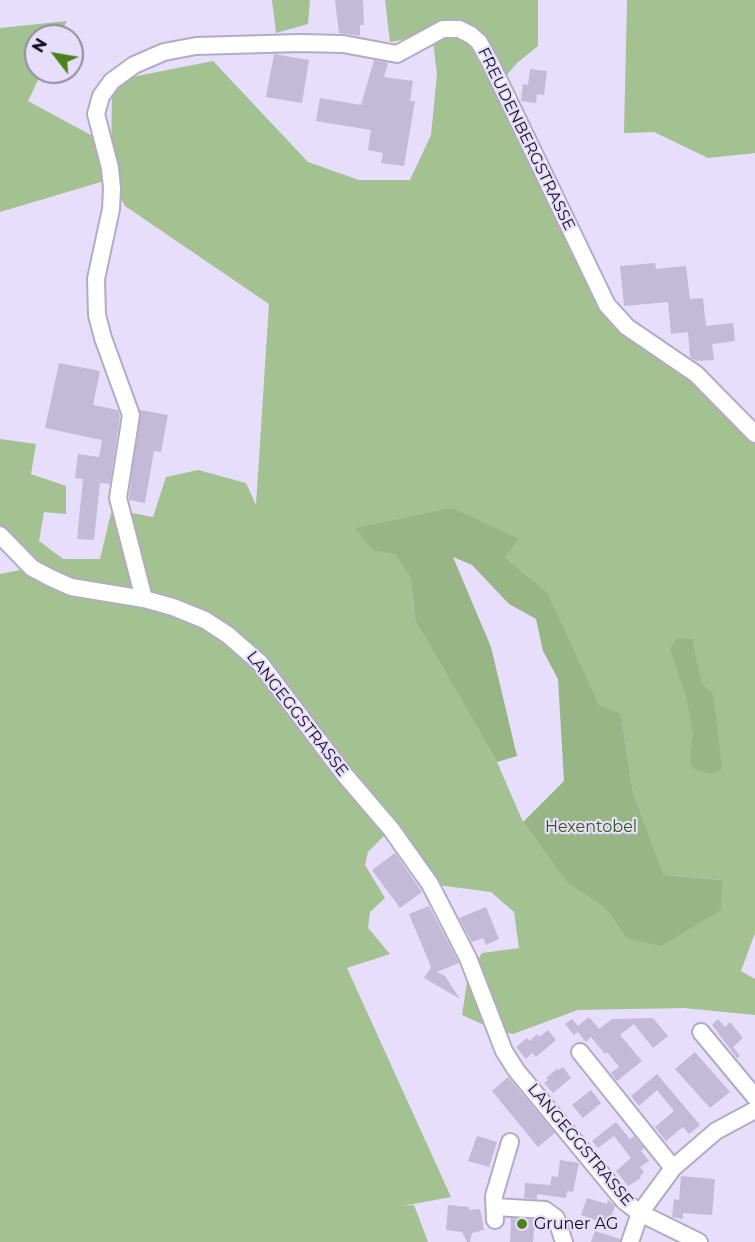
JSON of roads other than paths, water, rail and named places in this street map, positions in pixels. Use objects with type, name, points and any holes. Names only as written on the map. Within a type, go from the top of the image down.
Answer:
[{"type":"street","name":"FREUDENBERGSTRASSE","points":[[144,599],[118,498],[131,415],[97,315],[96,279],[111,209],[112,188],[96,114],[101,96],[112,81],[134,65],[164,52],[196,46],[343,44],[397,54],[443,29],[459,29],[471,35],[486,55],[607,305],[627,327],[696,374],[755,434]]},
{"type":"street","name":"LANGEGGSTRASSE","points":[[0,536],[32,568],[71,587],[144,599],[205,621],[228,635],[252,655],[391,829],[430,884],[468,958],[504,1051],[624,1201],[640,1213],[699,1242]]},
{"type":"street","points":[[701,1032],[755,1097]]},
{"type":"street","points":[[580,1052],[673,1168]]},
{"type":"street","points":[[630,1242],[640,1213],[673,1168],[716,1131],[755,1110]]},
{"type":"street","points":[[510,1142],[494,1196],[495,1214],[545,1210],[556,1218],[564,1242]]},
{"type":"place","name":"Gruner AG","points":[[522,1224]]},
{"type":"park label","name":"Hexentobel","points":[[591,827]]}]
